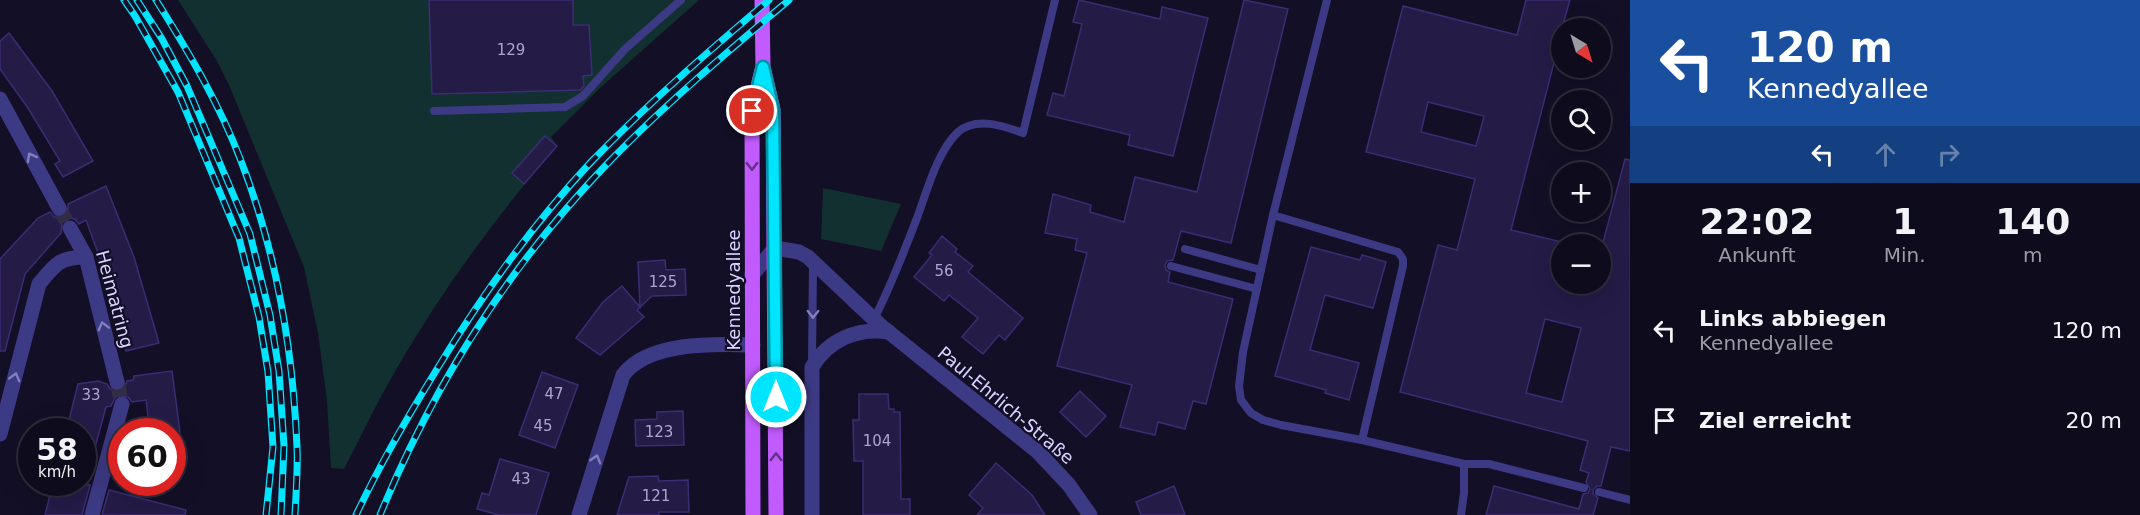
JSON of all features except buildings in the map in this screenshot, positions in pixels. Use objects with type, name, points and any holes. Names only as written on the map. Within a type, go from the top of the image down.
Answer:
[{"type":"main road","name":"Kennedyallee","points":[[762,0],[763,67],[773,110],[776,515]]},
{"type":"main road","name":"Kennedyallee","points":[[753,515],[752,111],[763,67]]},
{"type":"street","points":[[0,99],[59,208]]},
{"type":"street","name":"Heimatring","points":[[70,228],[86,257],[117,382]]},
{"type":"street","name":"Paul-Ehrlich-Straße","points":[[775,248],[801,253],[813,261],[889,332],[1033,448],[1060,474],[1090,515]]},
{"type":"street","points":[[752,275],[775,248]]},
{"type":"street","points":[[0,434],[39,284],[54,264],[69,257],[86,257]]},
{"type":"street","points":[[812,515],[812,367],[837,341],[860,333],[889,332]]},
{"type":"street","points":[[579,515],[623,375],[629,367],[641,359],[668,350],[720,345],[753,345]]},
{"type":"street","points":[[92,515],[122,404]]},
{"type":"lane","points":[[434,111],[565,107],[583,96],[625,49],[681,0]]},
{"type":"lane","points":[[874,319],[898,268],[939,158],[959,131],[977,123],[1002,126],[1023,133],[1055,0]]},
{"type":"lane","points":[[1327,0],[1273,215],[1243,352],[1239,386],[1241,400],[1251,413],[1263,420],[1464,464],[1489,464],[1584,488]]},
{"type":"lane","points":[[1273,215],[1398,252],[1403,259],[1404,266],[1362,440]]},
{"type":"lane","points":[[1185,249],[1261,270]]},
{"type":"lane","points":[[812,367],[813,261]]},
{"type":"lane","points":[[1171,266],[1257,289]]},
{"type":"lane","points":[[1461,515],[1464,464]]},
{"type":"lane","points":[[1599,492],[1630,500]]},
{"type":"green space","points":[[178,0],[699,0],[600,88],[551,137],[557,146],[492,226],[452,281],[390,380],[344,469],[331,468],[327,401],[318,333],[304,267],[229,85],[217,61]]},
{"type":"green space","points":[[823,188],[901,204],[881,251],[821,239]]},
{"type":"tunnel","points":[[59,208],[70,228]]},
{"type":"tunnel","points":[[117,382],[122,404]]},
{"type":"railway","points":[[124,0],[178,92],[239,238],[259,317],[268,372],[273,447],[266,515]]},
{"type":"railway","points":[[137,0],[162,39],[187,86],[250,234],[270,315],[279,371],[284,446],[281,515]]},
{"type":"railway","points":[[156,0],[191,59],[233,140],[264,230],[281,301],[291,374],[297,455],[295,515]]},
{"type":"railway","points":[[356,515],[415,404],[454,341],[509,261],[548,211],[591,162],[634,120],[769,0]]},
{"type":"railway","points":[[380,515],[401,467],[449,374],[476,330],[537,244],[628,143],[695,80],[789,0]]},
{"type":"route","points":[[752,111],[763,67],[773,110],[776,397]]}]
